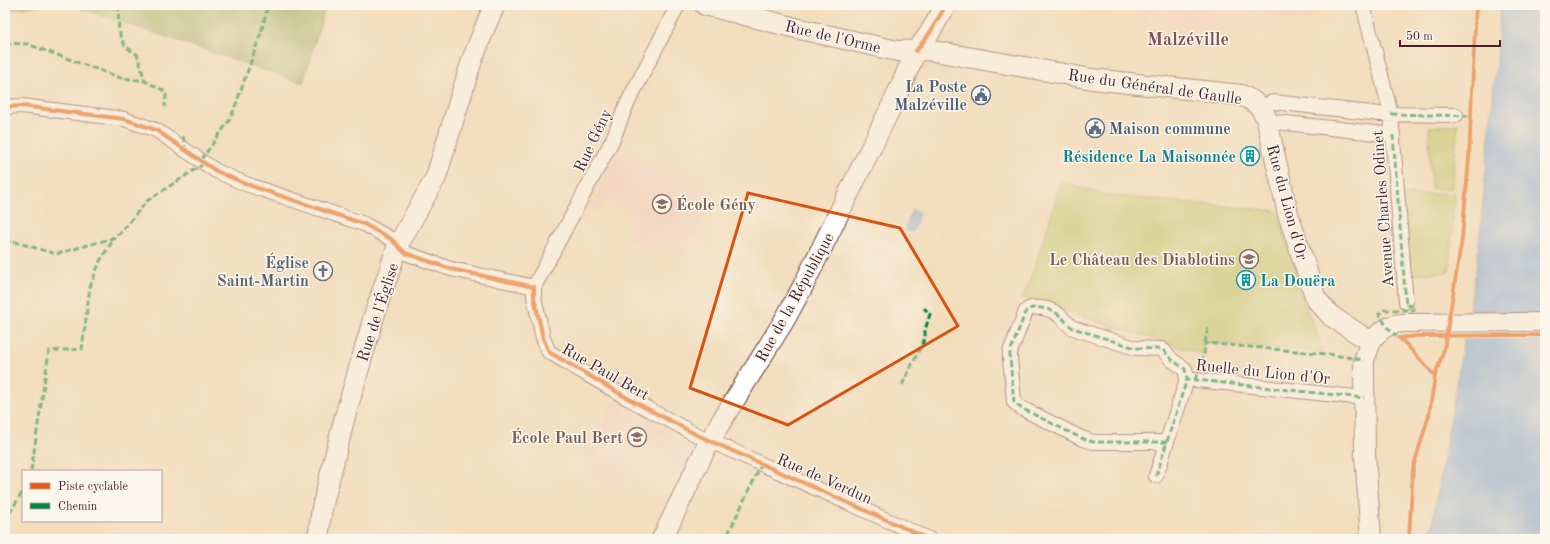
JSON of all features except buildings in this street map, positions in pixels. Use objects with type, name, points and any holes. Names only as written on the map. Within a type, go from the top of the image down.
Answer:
[{"type":"main road","name":"Rue de l'Église","points":[[318,539],[322,508],[344,420],[375,312],[398,245],[436,178],[472,60],[495,5]]},
{"type":"main road","name":"Rue de l'Orme","points":[[704,5],[897,51],[916,51]]},
{"type":"main road","name":"Rue de la République","points":[[662,539],[710,440],[784,321],[803,286],[895,99],[916,51],[929,34],[946,5]]},
{"type":"main road","name":"Rue du Général de Gaulle","points":[[916,51],[928,50],[1092,79],[1240,95],[1251,100],[1264,114]]},
{"type":"main road","name":"Rue du Lion d'Or","points":[[1264,114],[1288,214],[1316,299],[1331,316],[1371,342]]},
{"type":"main road","points":[[1371,342],[1364,360],[1365,454],[1371,539]]},
{"type":"street","name":"Rue Gény","points":[[534,287],[613,139],[626,106],[678,5]]},
{"type":"street","name":"Avenue Charles Odinet","points":[[1363,5],[1391,114],[1406,302]]},
{"type":"street","name":"Rue du Général de Gaulle","points":[[1393,135],[1264,114],[1273,102],[1380,114],[1456,115]]},
{"type":"street","points":[[5,107],[22,106],[124,119],[156,130],[216,171],[246,184],[364,224],[391,239],[405,252],[451,269],[534,287]]},
{"type":"street","name":"Rue Paul Bert","points":[[534,287],[534,297],[543,338],[549,352],[629,399],[710,440]]},
{"type":"street","points":[[1167,442],[1093,442],[1081,438],[1021,408],[1014,402],[1010,358],[1011,346],[1026,311],[1032,308],[1043,308],[1059,314],[1073,328],[1135,348],[1161,349],[1172,360],[1185,369],[1187,379]]},
{"type":"street","points":[[1371,342],[1380,331],[1394,324],[1430,322],[1545,322]]},
{"type":"street","name":"Ruelle du Lion d'Or","points":[[1156,476],[1187,379],[1364,398]]},
{"type":"street","name":"Rue de Verdun","points":[[710,440],[929,539]]},
{"type":"highlighted area","points":[[748,193],[900,228],[958,326],[788,425],[690,388]]},
{"type":"shaded area","points":[[1142,5],[1311,5],[1311,21],[1227,17],[1228,30],[1167,23],[1161,24],[1161,18],[1148,16],[1147,22],[1140,21]]},
{"type":"shaded area","name":"École Gény","points":[[617,152],[714,193],[686,258],[623,239],[634,214],[605,200],[598,212],[588,208]]},
{"type":"shaded area","name":"École Paul Bert","points":[[614,398],[696,448],[682,478],[638,456],[622,489],[579,471]]},
{"type":"green space","points":[[5,5],[43,5],[5,11]]},
{"type":"green space","points":[[71,5],[326,5],[303,83]]},
{"type":"green space","points":[[1458,124],[1452,188],[1431,189],[1429,127]]},
{"type":"green space","points":[[1061,182],[1106,195],[1277,211],[1298,278],[1296,290],[1302,295],[1323,352],[1204,342],[1202,354],[1023,298],[1037,261]]},
{"type":"green space","points":[[1455,193],[1449,272],[1408,275],[1403,195]]},
{"type":"water","points":[[1500,5],[1545,5],[1545,539],[1430,539],[1477,264],[1498,46]]},
{"type":"water","points":[[912,210],[919,213],[913,232],[905,230]]},
{"type":"marked path","points":[[119,5],[118,20],[122,40],[130,50],[137,54],[145,81]]},
{"type":"marked path","points":[[201,160],[231,118],[261,33],[268,5]]},
{"type":"marked path","points":[[5,43],[27,44],[121,78],[145,81],[163,90],[166,95],[165,107]]},
{"type":"marked path","points":[[1391,114],[1471,116]]},
{"type":"marked path","points":[[1393,135],[1406,305],[1414,306],[1414,310],[1384,310],[1379,314],[1387,327],[1399,338]]},
{"type":"marked path","points":[[183,136],[185,149]]},
{"type":"marked path","points":[[5,239],[56,254],[110,239],[120,233],[147,201],[205,163]]},
{"type":"marked path","points":[[31,470],[49,351],[82,349],[90,287],[100,261],[115,237]]},
{"type":"marked path","points":[[902,385],[925,338],[925,330],[930,314],[924,308]]},
{"type":"marked path","points":[[1167,442],[1093,442],[1081,438],[1021,408],[1014,402],[1010,352],[1026,311],[1033,308],[1042,308],[1056,313],[1073,328],[1135,348],[1161,349],[1172,360],[1185,369],[1187,379]]},
{"type":"marked path","points":[[1205,343],[1208,327]]},
{"type":"marked path","points":[[1195,380],[1204,354],[1205,343],[1328,354],[1364,360]]},
{"type":"marked path","points":[[1156,476],[1187,379],[1364,398]]},
{"type":"marked path","points":[[733,539],[727,536],[762,463]]},
{"type":"marked path","points":[[5,521],[22,493]]},
{"type":"marked path","points":[[257,539],[259,537],[285,539],[308,535],[318,535]]},
{"type":"cycle path","points":[[916,51],[929,34],[946,5]]},
{"type":"cycle path","points":[[1409,539],[1413,468],[1429,415],[1435,376],[1444,349],[1462,239],[1469,158],[1476,5]]},
{"type":"cycle path","points":[[5,107],[22,106],[124,119],[156,130],[216,171],[246,184],[364,224],[391,239],[405,253],[451,269],[534,287],[534,297],[543,338],[549,352],[629,399],[697,435],[929,539]]},
{"type":"cycle path","points":[[1435,376],[1399,338],[1417,336],[1545,335]]},
{"type":"place","name":"La Poste Malzéville","points":[[981,95]]},
{"type":"place","name":"Maison commune","points":[[1095,128]]},
{"type":"place","name":"Résidence La Maisonnée","points":[[1250,156]]},
{"type":"place","name":"École Gény","points":[[662,204]]},
{"type":"place","name":"Le Château des Diablotins","points":[[1249,259]]},
{"type":"place","name":"Église Saint-Martin","points":[[323,271]]},
{"type":"place","name":"La Douëra","points":[[1246,280]]},
{"type":"place","name":"École Paul Bert","points":[[637,437]]},
{"type":"district","name":"Malzéville","points":[[1188,39]]}]
